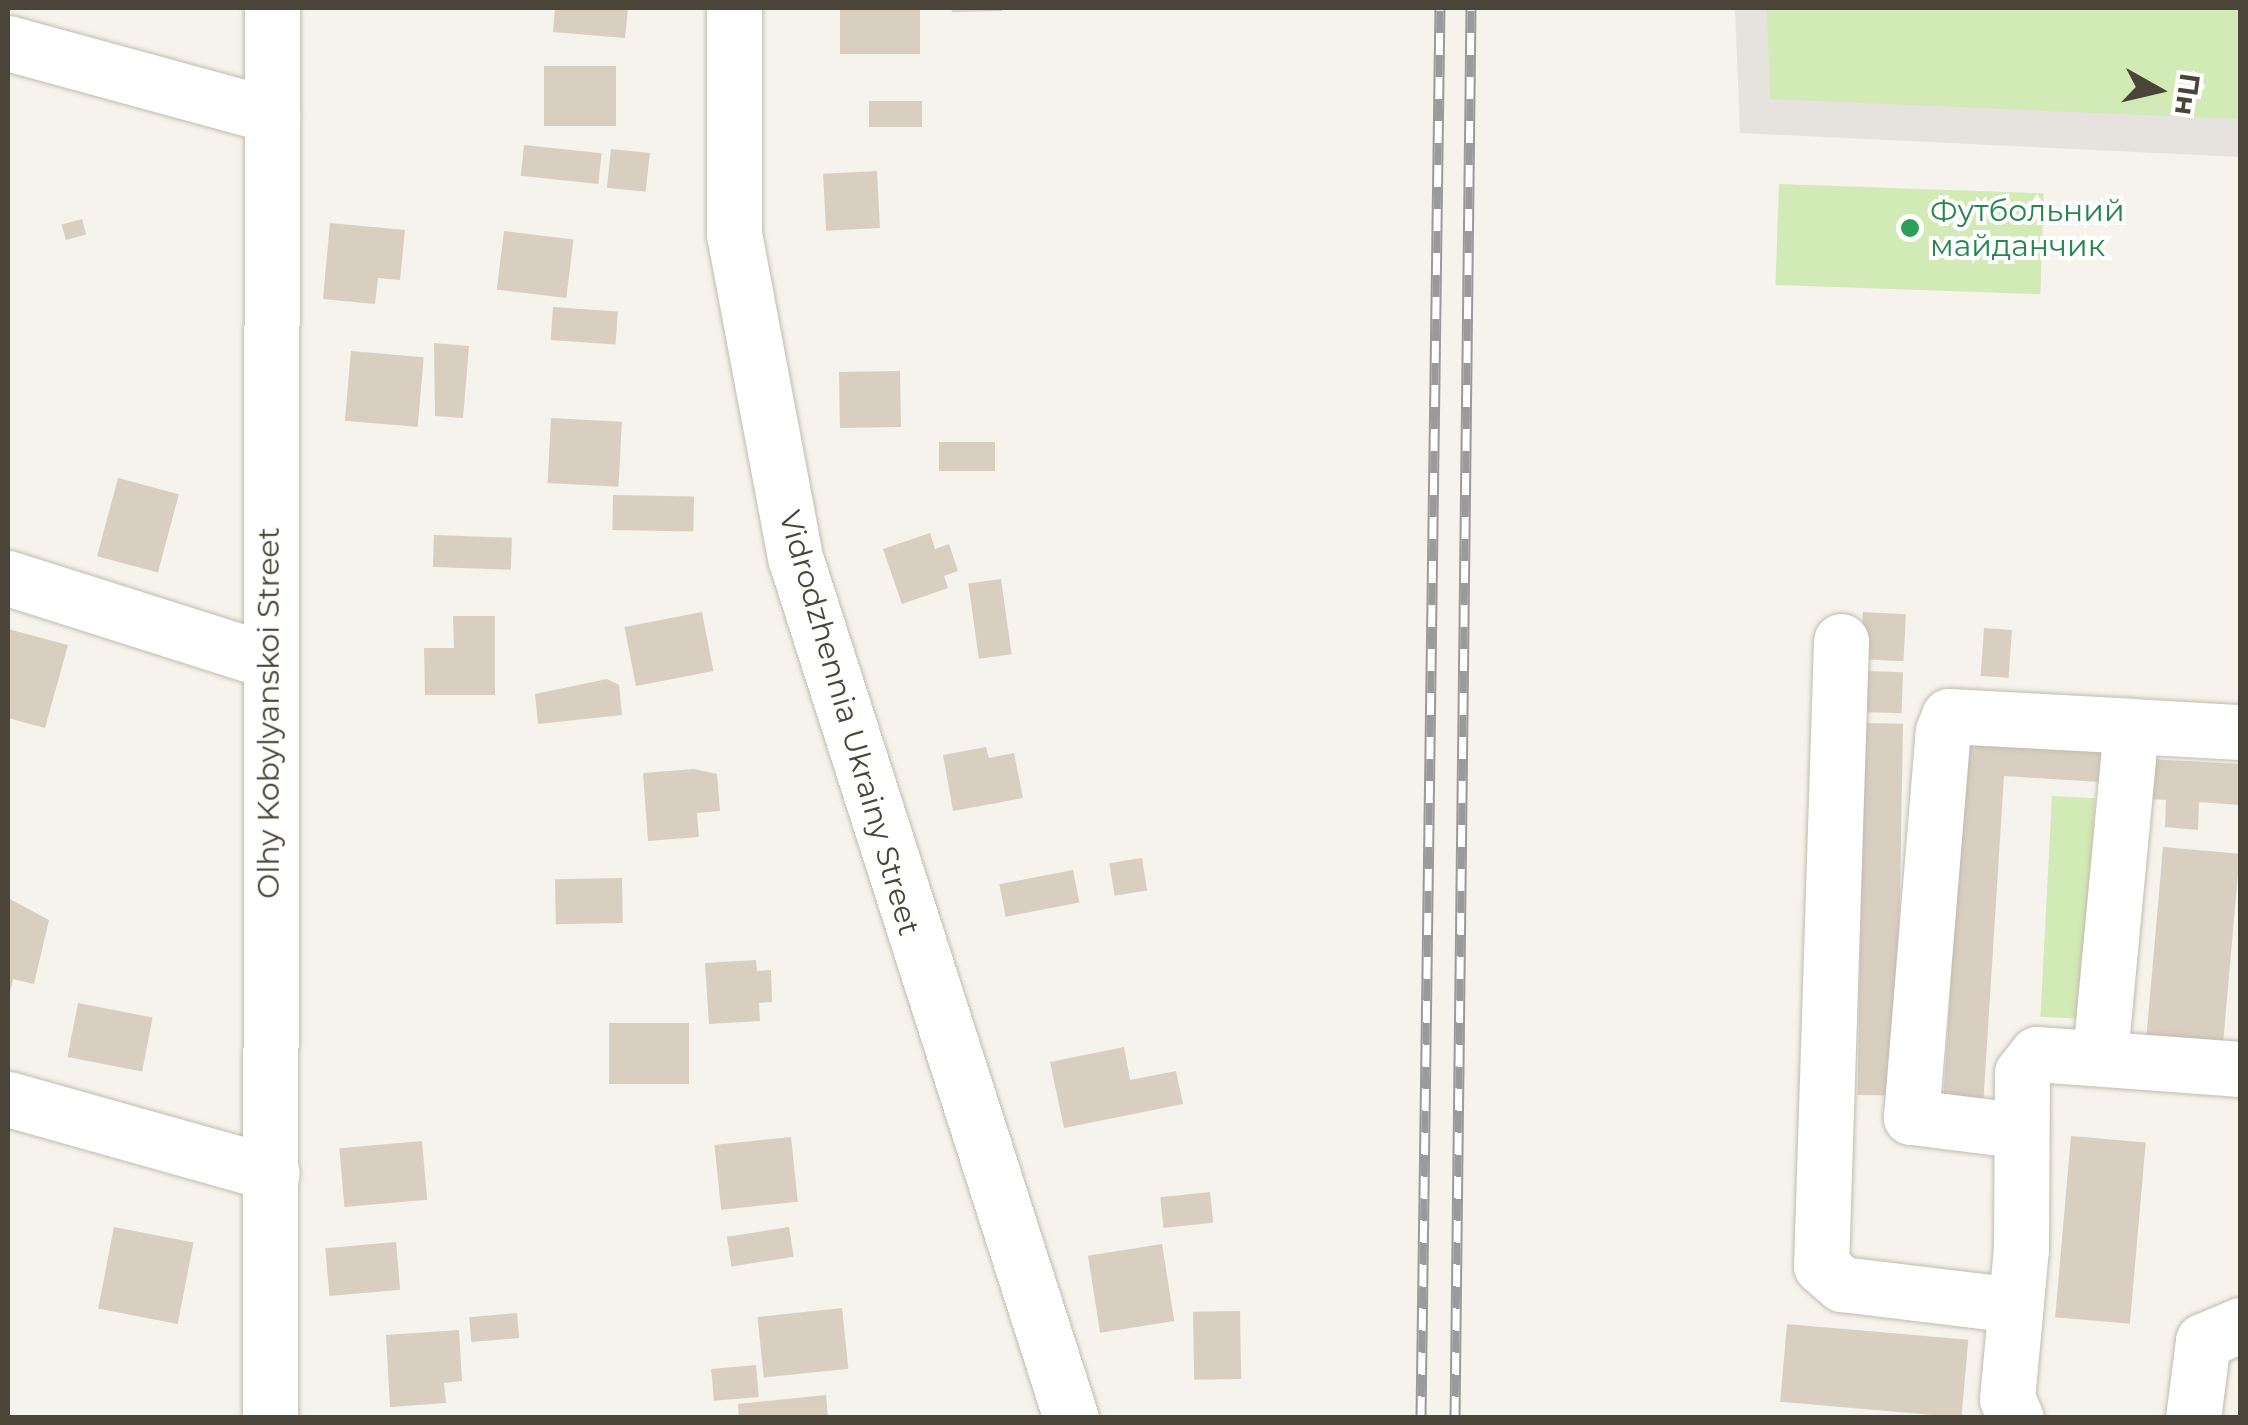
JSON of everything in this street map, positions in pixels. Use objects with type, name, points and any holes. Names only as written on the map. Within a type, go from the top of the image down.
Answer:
[{"type":"street","name":"Olhy Kobylyanskoi Street","points":[[270,1418],[272,1173],[266,660],[272,8]]},
{"type":"street","name":"Vidrodzhennia Ukrainy Street","points":[[734,8],[734,234],[795,557],[1071,1418]]},
{"type":"street","points":[[8,43],[272,115]]},
{"type":"street","points":[[8,578],[266,660]]},
{"type":"street","points":[[1841,641],[1830,1118],[1820,1266],[1842,1284],[2016,1305]]},
{"type":"street","points":[[1911,1117],[1949,716],[2240,732]]},
{"type":"street","points":[[2100,1055],[2132,726]]},
{"type":"street","points":[[2016,1418],[2007,1399],[2016,1305],[2016,1130],[2022,1073],[2036,1054],[2100,1055],[2240,1069]]},
{"type":"street","points":[[8,1099],[272,1173]]},
{"type":"street","points":[[1830,1118],[1911,1117],[2016,1130]]},
{"type":"street","points":[[2194,1418],[2203,1342],[2240,1325]]},
{"type":"shaded area","points":[[1735,8],[2240,8],[2240,157],[1740,133]]},
{"type":"green space","points":[[1767,8],[2240,8],[2240,119],[1770,99]]},
{"type":"green space","name":"Футбольний майданчик","points":[[1779,184],[2044,193],[2040,294],[1775,285]]},
{"type":"green space","points":[[2052,796],[2095,798],[2083,1019],[2040,1017]]},
{"type":"building","points":[[555,8],[628,8],[625,38],[553,32]]},
{"type":"building","points":[[840,8],[920,8],[920,54],[840,54]]},
{"type":"building","points":[[951,8],[1002,8],[1002,11],[952,12]]},
{"type":"building","points":[[544,66],[616,66],[616,126],[544,126]]},
{"type":"building","points":[[869,101],[922,101],[922,127],[869,127]]},
{"type":"building","points":[[524,145],[602,153],[598,184],[521,176]]},
{"type":"building","points":[[611,149],[650,153],[646,192],[607,188]]},
{"type":"building","points":[[877,171],[880,228],[826,231],[823,174]]},
{"type":"building","points":[[82,219],[86,234],[66,240],[62,224]]},
{"type":"building","points":[[330,223],[405,230],[400,280],[378,278],[375,304],[323,299]]},
{"type":"building","points":[[504,231],[573,240],[566,298],[497,290]]},
{"type":"building","points":[[553,307],[618,312],[616,344],[551,340]]},
{"type":"building","points":[[434,343],[469,346],[463,418],[435,416]]},
{"type":"building","points":[[351,351],[424,357],[418,427],[345,421]]},
{"type":"building","points":[[900,371],[901,427],[840,428],[839,372]]},
{"type":"building","points":[[551,418],[622,422],[619,487],[548,483]]},
{"type":"building","points":[[939,442],[995,442],[995,471],[939,471]]},
{"type":"building","points":[[118,478],[179,494],[158,573],[97,556]]},
{"type":"building","points":[[613,495],[694,496],[693,531],[612,530]]},
{"type":"building","points":[[930,533],[935,549],[949,544],[958,571],[944,576],[948,588],[902,604],[883,549]]},
{"type":"building","points":[[434,535],[512,538],[511,570],[433,567]]},
{"type":"building","points":[[1001,579],[1012,654],[979,659],[968,584]]},
{"type":"building","points":[[702,612],[713,671],[636,686],[624,627]]},
{"type":"building","points":[[1863,612],[1906,614],[1903,661],[1861,659]]},
{"type":"building","points":[[453,616],[495,616],[495,695],[425,695],[424,648],[454,648]]},
{"type":"building","points":[[1984,628],[2012,630],[2009,678],[1981,676]]},
{"type":"building","points":[[8,629],[68,645],[45,728],[8,718]]},
{"type":"building","points":[[1865,671],[1903,672],[1902,713],[1864,712]]},
{"type":"building","points":[[607,679],[619,685],[622,715],[538,724],[535,694]]},
{"type":"building","points":[[1864,723],[1903,724],[1897,1096],[1858,1095]]},
{"type":"building","points":[[1966,741],[2101,749],[2100,782],[2004,776],[1983,1107],[1943,1104]]},
{"type":"building","points":[[986,747],[989,758],[1014,753],[1023,798],[953,811],[943,755]]},
{"type":"building","points":[[2150,759],[2240,764],[2240,805],[2199,802],[2198,830],[2165,827],[2166,800],[2148,799]]},
{"type":"building","points":[[694,769],[717,774],[720,811],[697,813],[699,837],[648,841],[643,773]]},
{"type":"building","points":[[2163,847],[2240,854],[2223,1043],[2146,1036]]},
{"type":"building","points":[[1142,858],[1147,891],[1115,896],[1109,863]]},
{"type":"building","points":[[1073,870],[1079,902],[1006,917],[999,884]]},
{"type":"building","points":[[622,878],[623,923],[556,924],[555,879]]},
{"type":"building","points":[[8,898],[49,920],[34,984],[13,979],[9,996]]},
{"type":"building","points":[[756,960],[757,971],[771,970],[772,1002],[759,1003],[760,1021],[709,1024],[705,963]]},
{"type":"building","points":[[78,1003],[153,1018],[142,1071],[68,1057]]},
{"type":"building","points":[[609,1023],[689,1023],[689,1084],[609,1084]]},
{"type":"building","points":[[1124,1047],[1130,1080],[1176,1071],[1183,1104],[1064,1128],[1050,1062]]},
{"type":"building","points":[[2071,1136],[2146,1143],[2130,1324],[2055,1317]]},
{"type":"building","points":[[791,1137],[798,1202],[721,1210],[714,1145]]},
{"type":"building","points":[[422,1141],[427,1200],[344,1207],[339,1148]]},
{"type":"building","points":[[1210,1192],[1213,1223],[1164,1228],[1160,1197]]},
{"type":"building","points":[[114,1227],[194,1242],[178,1324],[98,1308]]},
{"type":"building","points":[[789,1227],[794,1257],[731,1266],[727,1237]]},
{"type":"building","points":[[396,1242],[400,1290],[329,1296],[325,1248]]},
{"type":"building","points":[[1162,1244],[1174,1321],[1100,1333],[1088,1256]]},
{"type":"building","points":[[842,1308],[848,1369],[764,1378],[757,1317]]},
{"type":"building","points":[[1240,1311],[1241,1379],[1194,1380],[1193,1312]]},
{"type":"building","points":[[517,1313],[519,1338],[471,1342],[469,1317]]},
{"type":"building","points":[[1787,1324],[1968,1340],[1962,1418],[1780,1402]]},
{"type":"building","points":[[459,1330],[462,1381],[444,1383],[446,1403],[390,1407],[386,1335]]},
{"type":"building","points":[[756,1365],[759,1397],[714,1401],[711,1369]]},
{"type":"building","points":[[826,1395],[828,1418],[739,1418],[738,1404]]},
{"type":"railway","points":[[1421,1418],[1440,8]]},
{"type":"railway","points":[[1455,1418],[1471,8]]},
{"type":"place","name":"Футбольний майданчик","points":[[1910,228]]}]
